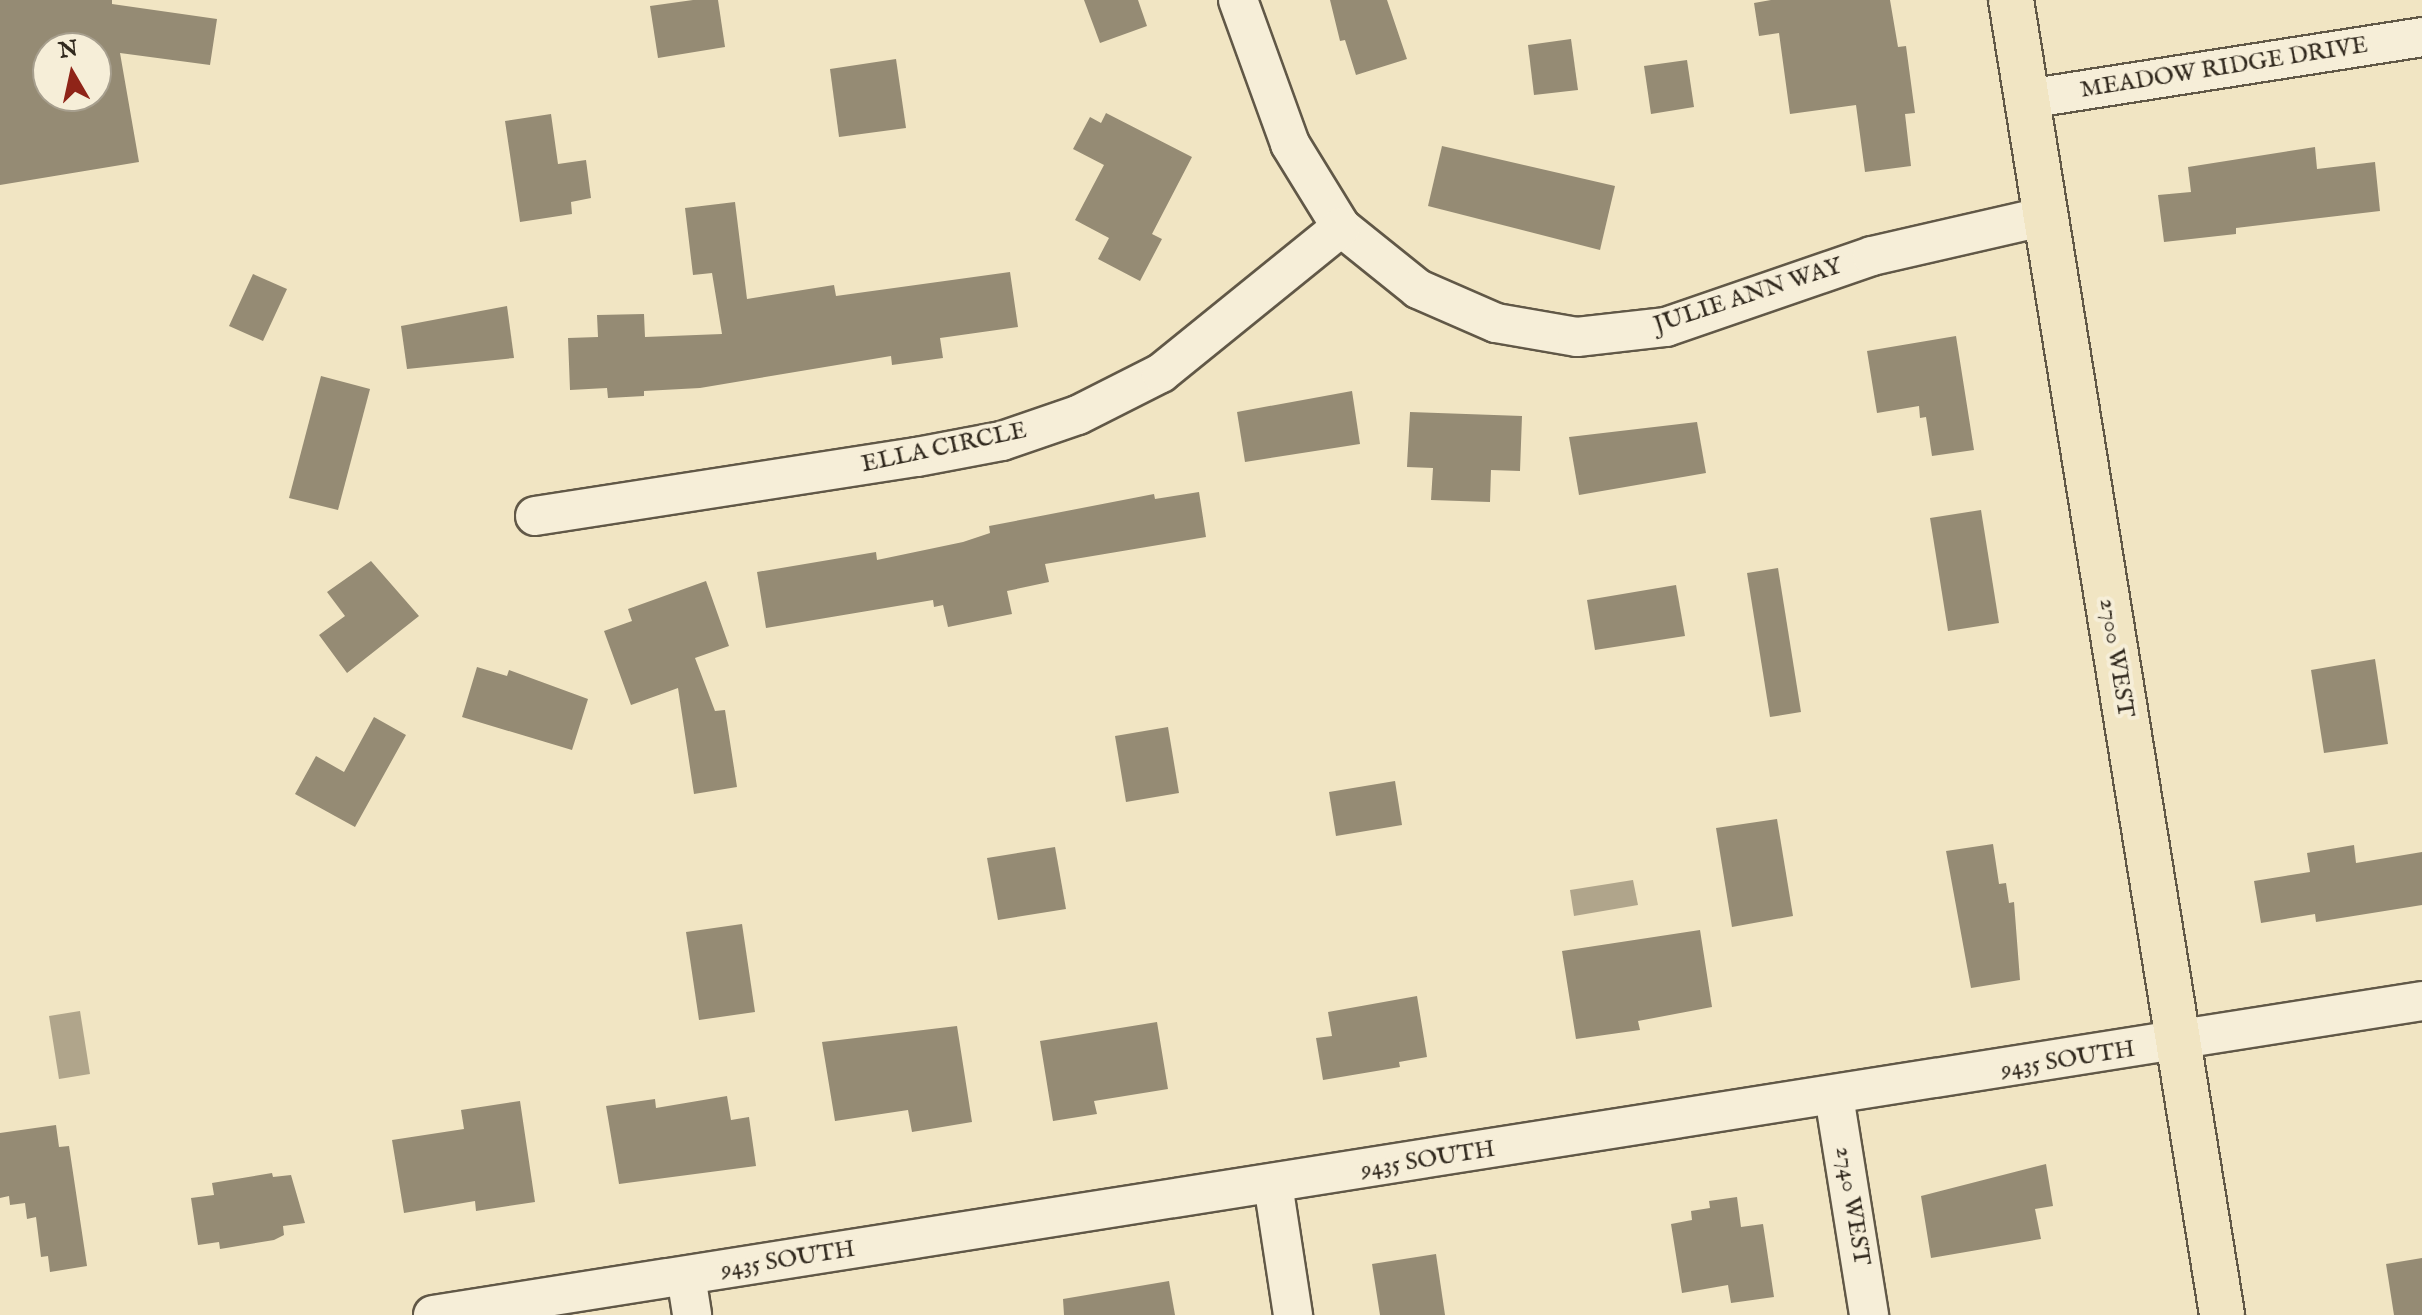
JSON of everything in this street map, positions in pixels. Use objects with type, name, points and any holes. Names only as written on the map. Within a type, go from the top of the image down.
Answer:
[{"type":"main road","name":"2700 WEST","points":[[2011,0],[2222,1315]]},
{"type":"street","name":"JULIE ANN WAY","points":[[1238,0],[1290,144],[1341,227],[1418,289],[1496,323],[1577,337],[1666,327],[1872,256],[2047,216]]},
{"type":"street","name":"MEADOW RIDGE DRIVE","points":[[2027,99],[2422,37]]},
{"type":"street","name":"ELLA CIRCLE","points":[[535,516],[917,457],[1002,441],[1078,415],[1161,373],[1341,227]]},
{"type":"street","name":"9435 SOUTH","points":[[433,1315],[2179,1042],[2422,1001]]},
{"type":"street","name":"2740 WEST","points":[[1834,1096],[1869,1315]]},
{"type":"street","points":[[1273,1184],[1293,1315]]},
{"type":"street","points":[[686,1276],[692,1315]]},
{"type":"shaded area","points":[[1633,880],[1638,905],[1574,916],[1570,890]]},
{"type":"shaded area","points":[[80,1011],[90,1074],[59,1079],[49,1016]]},
{"type":"building","points":[[0,0],[112,0],[112,4],[217,19],[210,65],[120,53],[139,162],[0,185]]},
{"type":"building","points":[[718,0],[725,47],[658,58],[650,6]]},
{"type":"building","points":[[1084,0],[1138,0],[1147,26],[1100,43]]},
{"type":"building","points":[[1330,0],[1387,0],[1407,59],[1356,75],[1345,40],[1340,41]]},
{"type":"building","points":[[1771,0],[1890,0],[1898,47],[1906,46],[1915,113],[1905,114],[1911,166],[1865,172],[1856,105],[1790,114],[1779,33],[1759,36],[1754,3]]},
{"type":"building","points":[[1571,39],[1578,90],[1534,95],[1528,45]]},
{"type":"building","points":[[896,59],[906,128],[839,137],[830,69]]},
{"type":"building","points":[[1687,60],[1694,107],[1651,114],[1644,66]]},
{"type":"building","points":[[1106,113],[1192,157],[1152,234],[1162,239],[1140,281],[1098,259],[1109,238],[1075,220],[1104,165],[1073,149],[1090,117],[1101,123]]},
{"type":"building","points":[[551,114],[558,164],[586,160],[591,198],[571,202],[572,214],[520,222],[505,121]]},
{"type":"building","points":[[1442,146],[1615,186],[1600,250],[1428,206]]},
{"type":"building","points":[[2315,147],[2317,169],[2375,162],[2380,211],[2236,228],[2236,234],[2164,242],[2158,195],[2191,192],[2188,167]]},
{"type":"building","points":[[735,202],[747,299],[834,285],[836,296],[1010,272],[1018,327],[940,338],[943,358],[892,365],[891,356],[700,388],[644,391],[644,396],[608,398],[607,388],[570,390],[568,338],[598,337],[597,315],[644,314],[645,337],[722,334],[712,273],[693,275],[685,208]]},
{"type":"building","points":[[253,274],[287,289],[263,341],[229,326]]},
{"type":"building","points":[[507,306],[514,358],[407,369],[401,326]]},
{"type":"building","points":[[1956,336],[1974,450],[1932,456],[1926,417],[1920,418],[1919,406],[1877,413],[1867,351]]},
{"type":"building","points":[[321,376],[370,389],[338,510],[289,498]]},
{"type":"building","points":[[1352,391],[1360,444],[1245,462],[1237,412]]},
{"type":"building","points":[[1410,412],[1522,416],[1520,471],[1491,470],[1490,502],[1431,500],[1433,468],[1407,467]]},
{"type":"building","points":[[1697,422],[1706,473],[1579,495],[1569,437]]},
{"type":"building","points":[[1199,492],[1206,537],[1045,564],[1049,582],[1007,591],[1012,614],[948,627],[943,605],[934,607],[933,600],[766,628],[757,572],[876,552],[877,560],[963,542],[990,533],[989,526],[1154,494],[1155,499]]},
{"type":"building","points":[[1981,510],[1999,623],[1948,631],[1930,518]]},
{"type":"building","points":[[371,561],[419,616],[347,673],[319,635],[345,616],[327,592]]},
{"type":"building","points":[[1778,568],[1801,712],[1770,717],[1747,573]]},
{"type":"building","points":[[706,581],[729,646],[695,658],[715,711],[725,710],[737,787],[694,794],[678,688],[631,705],[604,631],[632,621],[628,609]]},
{"type":"building","points":[[1676,585],[1685,636],[1595,650],[1587,600]]},
{"type":"building","points":[[2375,659],[2388,744],[2324,753],[2311,670]]},
{"type":"building","points":[[477,667],[507,676],[509,670],[588,699],[572,750],[462,717]]},
{"type":"building","points":[[374,717],[406,735],[355,827],[295,794],[316,756],[344,772]]},
{"type":"building","points":[[1168,727],[1179,793],[1126,802],[1115,736]]},
{"type":"building","points":[[1395,781],[1402,825],[1336,836],[1329,792]]},
{"type":"building","points":[[1777,819],[1793,916],[1732,927],[1716,828]]},
{"type":"building","points":[[1993,844],[1999,884],[2006,883],[2009,903],[2014,902],[2020,980],[1971,988],[1946,851]]},
{"type":"building","points":[[2354,845],[2356,863],[2422,852],[2422,905],[2316,922],[2315,914],[2261,923],[2254,881],[2310,872],[2307,853]]},
{"type":"building","points":[[1055,847],[1066,909],[998,920],[987,858]]},
{"type":"building","points":[[742,924],[755,1012],[699,1020],[686,932]]},
{"type":"building","points":[[1700,930],[1712,1007],[1638,1021],[1640,1030],[1576,1039],[1562,951]]},
{"type":"building","points":[[1417,996],[1427,1057],[1399,1062],[1400,1067],[1323,1080],[1316,1038],[1332,1036],[1328,1012]]},
{"type":"building","points":[[1157,1022],[1168,1089],[1094,1101],[1097,1114],[1053,1121],[1040,1041]]},
{"type":"building","points":[[957,1026],[972,1122],[912,1132],[908,1110],[835,1121],[822,1042]]},
{"type":"building","points":[[727,1096],[731,1120],[749,1117],[756,1166],[619,1184],[606,1106],[655,1099],[656,1108]]},
{"type":"building","points":[[520,1101],[535,1202],[476,1211],[475,1201],[404,1213],[392,1140],[464,1129],[461,1110]]},
{"type":"building","points":[[56,1125],[59,1147],[69,1146],[87,1266],[50,1272],[48,1256],[41,1257],[36,1217],[27,1219],[25,1203],[10,1205],[9,1196],[0,1198],[0,1133]]},
{"type":"building","points":[[2046,1164],[2053,1206],[2035,1209],[2041,1239],[1931,1258],[1921,1196]]},
{"type":"building","points":[[272,1173],[273,1177],[291,1175],[305,1223],[283,1226],[284,1235],[274,1240],[220,1249],[219,1242],[198,1245],[191,1198],[214,1195],[212,1183]]},
{"type":"building","points":[[1737,1197],[1741,1227],[1763,1224],[1774,1297],[1731,1303],[1728,1285],[1682,1293],[1671,1224],[1692,1220],[1691,1211],[1710,1208],[1709,1201]]},
{"type":"building","points":[[1436,1254],[1445,1315],[1380,1315],[1372,1264]]},
{"type":"building","points":[[2422,1258],[2422,1315],[2394,1315],[2386,1264]]},
{"type":"building","points":[[1169,1281],[1175,1315],[1064,1315],[1063,1299]]}]
